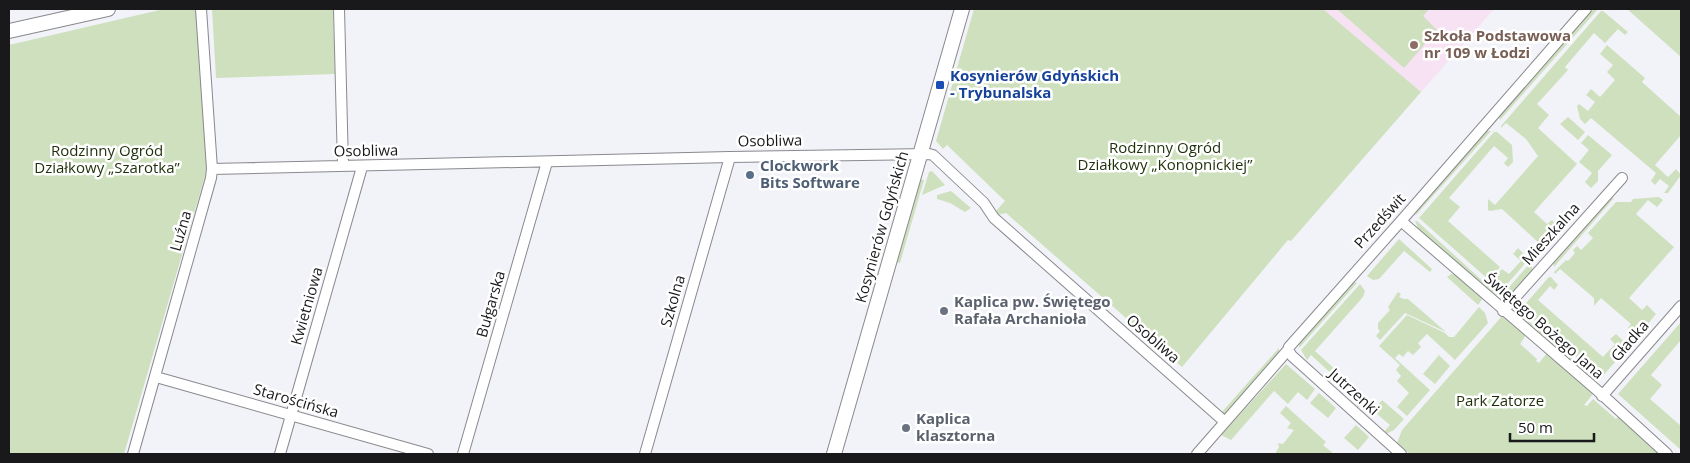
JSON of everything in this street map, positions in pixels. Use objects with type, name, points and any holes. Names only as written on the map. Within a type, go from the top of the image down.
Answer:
[{"type":"street","points":[[9,31],[72,13],[108,9]]},
{"type":"street","name":"Luźna","points":[[133,454],[209,186],[212,169],[201,9]]},
{"type":"street","points":[[339,9],[343,166]]},
{"type":"street","name":"Kosynierów Gdyńskich","points":[[834,454],[962,9]]},
{"type":"street","name":"Przedświt","points":[[1197,454],[1318,313],[1586,9]]},
{"type":"street","name":"Osobliwa","points":[[212,169],[362,167],[730,156],[920,153],[933,155],[984,203],[994,218],[1225,422]]},
{"type":"street","name":"Szkolna","points":[[645,454],[730,156]]},
{"type":"street","name":"Bułgarska","points":[[463,454],[548,162]]},
{"type":"street","name":"Kwietniowa","points":[[280,454],[362,167]]},
{"type":"street","name":"Mieszkalna","points":[[1503,311],[1622,178]]},
{"type":"street","name":"Świętego Bożego Jana","points":[[1401,221],[1668,454]]},
{"type":"street","name":"Gładka","points":[[1602,396],[1681,306]]},
{"type":"street","name":"Jutrzenki","points":[[1288,350],[1292,356],[1401,454]]},
{"type":"street","name":"Starościńska","points":[[156,377],[428,454]]},
{"type":"shaded area","name":"Szkoła Podstawowa nr 109 w Łodzi","points":[[1323,9],[1494,9],[1421,92]]},
{"type":"green space","name":"Rodzinny Ogród Działkowy „Szarotka”","points":[[164,9],[197,9],[207,169],[124,454],[9,454],[9,45]]},
{"type":"green space","points":[[212,9],[333,9],[335,74],[216,78]]},
{"type":"green space","name":"Rodzinny Ogród Działkowy „Konopnickiej”","points":[[974,9],[1323,9],[1421,92],[1291,241],[1288,240],[1182,367],[1006,213],[997,215],[996,211],[1005,201],[947,145],[943,149],[936,141]]},
{"type":"green space","points":[[1337,9],[1429,9],[1423,16],[1437,30],[1404,68]]},
{"type":"green space","points":[[1593,9],[1598,9],[1500,120],[1499,115]]},
{"type":"green space","points":[[1627,9],[1681,9],[1681,57]]},
{"type":"green space","points":[[1601,11],[1628,32],[1625,35],[1618,29],[1605,43],[1594,33],[1565,67],[1568,70],[1537,104],[1549,115],[1538,128],[1577,164],[1534,212],[1547,224],[1552,220],[1558,226],[1533,254],[1540,244],[1502,209],[1488,210],[1488,199],[1495,205],[1538,156],[1526,139],[1506,123],[1501,128],[1501,126]]},
{"type":"green space","points":[[1607,45],[1645,78],[1642,82],[1681,117],[1681,135],[1655,165],[1668,177],[1676,169],[1681,175],[1668,193],[1664,193],[1669,186],[1660,179],[1655,185],[1651,181],[1656,173],[1591,118],[1585,124],[1580,119],[1577,106],[1579,104],[1588,111],[1595,102],[1586,95],[1591,89],[1600,97],[1615,80],[1607,72],[1613,65],[1600,54]]},
{"type":"green space","points":[[1568,117],[1585,132],[1578,140],[1560,124]]},
{"type":"green space","points":[[1487,131],[1491,131],[1415,216],[1417,210]]},
{"type":"green space","points":[[1494,132],[1497,132],[1512,145],[1513,162],[1508,167],[1504,163],[1508,158],[1494,146],[1449,198],[1460,207],[1448,221],[1500,267],[1489,280],[1419,218]]},
{"type":"green space","points":[[1588,135],[1612,155],[1598,171],[1598,181],[1591,188],[1585,182],[1592,173],[1579,162],[1589,150],[1581,143]]},
{"type":"green space","points":[[932,171],[945,185],[922,195],[929,172]]},
{"type":"green space","points":[[919,179],[924,180],[900,263],[895,262]]},
{"type":"green space","points":[[951,191],[971,208],[965,212],[950,203],[937,199],[937,195]]},
{"type":"green space","points":[[1659,197],[1663,200],[1657,207],[1648,200],[1636,214],[1674,247],[1629,298],[1642,310],[1647,305],[1656,314],[1634,341],[1634,330],[1628,328],[1631,324],[1601,298],[1594,306],[1594,298],[1560,269],[1555,274],[1554,272],[1566,260],[1568,261],[1575,253],[1573,250],[1577,246],[1581,250],[1593,238],[1588,233],[1616,202],[1631,202],[1633,199]]},
{"type":"green space","points":[[1614,198],[1554,267],[1553,262],[1610,199]]},
{"type":"green space","points":[[1415,221],[1498,295],[1484,286],[1424,234],[1418,228]]},
{"type":"green space","points":[[1399,239],[1432,269],[1430,272],[1404,251],[1379,279],[1373,280],[1367,276]]},
{"type":"green space","points":[[1518,248],[1529,259],[1501,291],[1490,282],[1502,269],[1509,274],[1521,261],[1513,254]]},
{"type":"green space","points":[[1531,262],[1533,271],[1511,294],[1507,296],[1503,294]]},
{"type":"green space","points":[[1451,274],[1457,274],[1483,298],[1478,305],[1447,277]]},
{"type":"green space","points":[[1549,277],[1558,285],[1554,290],[1550,286],[1538,300],[1603,357],[1615,344],[1610,339],[1616,334],[1629,346],[1601,378],[1521,309]]},
{"type":"green space","points":[[1354,282],[1357,283],[1299,348],[1299,343]]},
{"type":"green space","points":[[1360,284],[1365,291],[1363,297],[1315,351],[1350,383],[1346,387],[1311,355],[1307,360],[1301,350]]},
{"type":"green space","points":[[1398,292],[1401,294],[1399,297],[1408,299],[1446,332],[1405,313],[1380,340],[1376,336],[1380,331],[1378,323],[1390,310],[1388,307]]},
{"type":"green space","points":[[1479,307],[1485,313],[1488,323],[1455,360],[1427,334],[1418,343],[1421,347],[1413,355],[1408,351],[1403,357],[1399,354],[1395,358],[1430,390],[1407,416],[1397,407],[1409,393],[1397,381],[1401,376],[1396,370],[1400,365],[1379,346],[1407,315],[1445,333],[1449,337],[1454,337]]},
{"type":"green space","points":[[1518,312],[1598,381],[1592,380],[1525,322]]},
{"type":"green space","name":"Park Zatorze","points":[[1503,315],[1526,335],[1520,344],[1537,359],[1536,361],[1539,363],[1547,353],[1593,394],[1584,405],[1587,406],[1593,399],[1616,419],[1619,416],[1661,454],[1410,454],[1397,443],[1402,430]]},
{"type":"green space","points":[[1681,322],[1681,340],[1651,375],[1662,385],[1650,399],[1681,426],[1681,450],[1618,394]]},
{"type":"green space","points":[[1279,348],[1281,354],[1226,414],[1220,414]]},
{"type":"green space","points":[[1439,355],[1450,366],[1435,384],[1423,374]]},
{"type":"green space","points":[[1286,364],[1315,389],[1307,400],[1298,392],[1288,404],[1274,391],[1231,440],[1221,435]]},
{"type":"green space","points":[[1319,393],[1336,408],[1328,418],[1310,403]]},
{"type":"green space","points":[[1364,396],[1377,406],[1382,400],[1404,419],[1394,430],[1386,434],[1384,432],[1390,425],[1363,402],[1357,407],[1357,404]]},
{"type":"green space","points":[[1286,406],[1326,442],[1323,445],[1334,454],[1275,454],[1279,447],[1278,443],[1283,444],[1294,430],[1287,428],[1291,423],[1280,413]]},
{"type":"green space","points":[[1356,425],[1369,437],[1358,450],[1344,438]]},
{"type":"place","name":"Szkoła Podstawowa nr 109 w Łodzi","points":[[1414,45]]},
{"type":"place","name":"Kosynierów Gdyńskich - Trybunalska","points":[[940,85]]},
{"type":"place","name":"Clockwork Bits Software","points":[[750,175]]},
{"type":"place","name":"Kaplica pw. Świętego Rafała Archanioła","points":[[944,311]]},
{"type":"place","name":"Kaplica klasztorna","points":[[906,428]]}]
